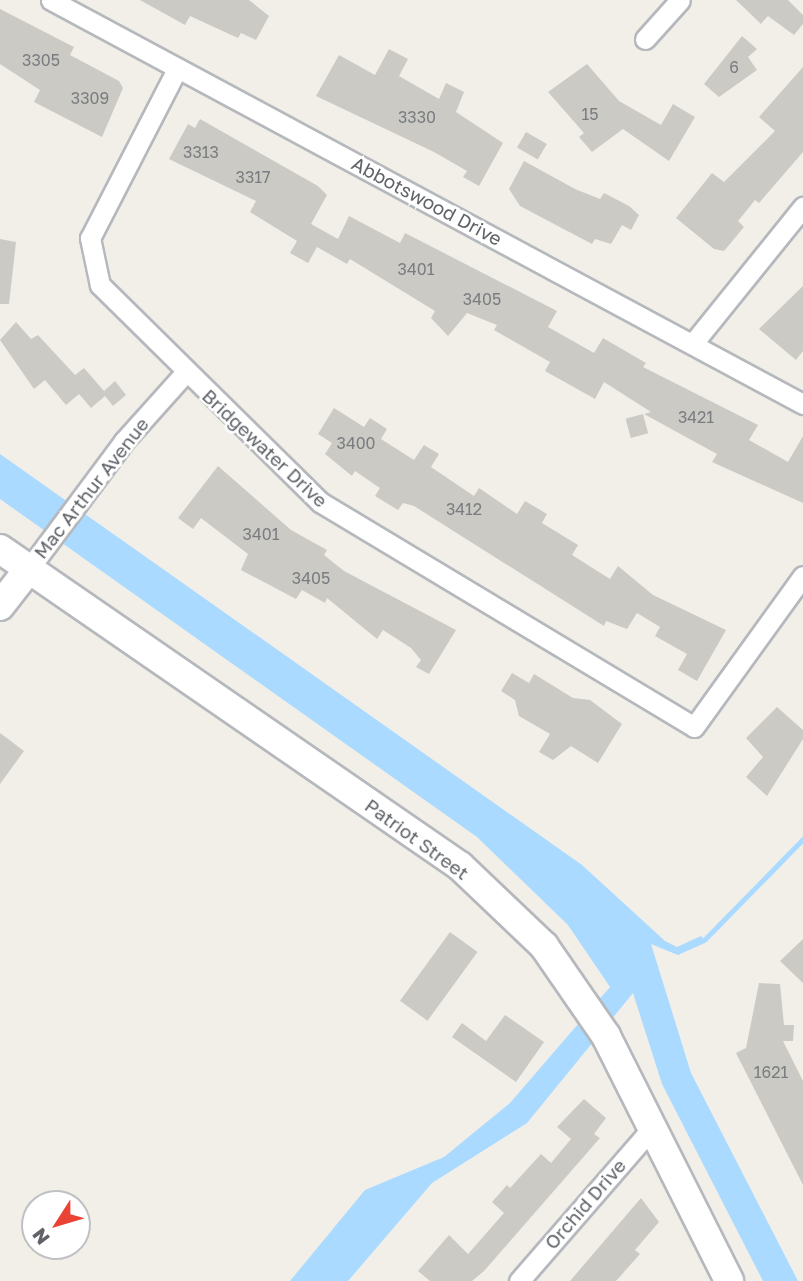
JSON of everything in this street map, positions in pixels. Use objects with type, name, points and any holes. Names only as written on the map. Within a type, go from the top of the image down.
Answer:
[{"type":"main road","name":"Patriot Street","points":[[0,550],[460,866],[544,946],[606,1035],[729,1281]]},
{"type":"main road","name":"Mac Arthur Avenue","points":[[0,606],[28,570]]},
{"type":"street","name":"Abbotswood Drive","points":[[51,0],[694,342],[803,404]]},
{"type":"street","points":[[645,39],[680,0]]},
{"type":"street","name":"Bridgewater Drive","points":[[177,69],[90,238],[100,285],[185,373],[320,502],[694,727],[803,576]]},
{"type":"street","points":[[694,342],[803,207]]},
{"type":"street","name":"Mac Arthur Avenue","points":[[28,570],[83,495],[185,373]]},
{"type":"street","name":"Orchid Drive","points":[[519,1281],[652,1128]]},
{"type":"water","points":[[0,454],[582,865],[665,941],[677,947],[701,936],[707,942],[678,955],[651,944],[691,1073],[798,1281],[763,1281],[662,1084],[633,993],[527,1123],[432,1183],[348,1281],[290,1281],[365,1190],[444,1157],[510,1103],[610,987],[568,925],[477,837],[0,499]]},
{"type":"building","points":[[140,0],[249,0],[269,16],[256,40],[241,33],[238,38],[190,16],[185,25]]},
{"type":"building","points":[[736,0],[788,0],[803,15],[803,24],[794,35],[768,16],[761,24]]},
{"type":"building","points":[[0,9],[74,47],[70,55],[119,81],[123,88],[102,137],[34,102],[40,90],[0,64]]},
{"type":"building","points":[[742,36],[757,49],[748,57],[757,70],[719,97],[704,84]]},
{"type":"building","points":[[389,49],[408,59],[399,76],[439,99],[446,83],[464,92],[456,112],[503,143],[479,186],[463,177],[467,171],[434,152],[316,96],[339,55],[375,75]]},
{"type":"building","points":[[587,64],[619,101],[661,125],[673,104],[695,117],[669,161],[623,129],[592,152],[579,137],[584,133],[548,92]]},
{"type":"building","points":[[803,67],[803,152],[759,203],[755,200],[738,221],[744,227],[724,251],[714,249],[676,218],[712,173],[724,182],[775,131],[759,117]]},
{"type":"building","points":[[200,119],[318,186],[327,195],[311,224],[338,239],[349,216],[400,243],[405,233],[557,311],[548,327],[594,353],[603,338],[646,363],[643,367],[758,425],[749,440],[788,462],[803,436],[803,503],[712,462],[717,454],[644,414],[651,412],[604,382],[595,399],[545,371],[550,362],[494,330],[497,325],[467,313],[448,336],[431,318],[435,311],[350,259],[347,264],[317,247],[308,263],[290,253],[297,241],[250,212],[256,201],[169,159],[188,124],[195,128]]},
{"type":"building","points":[[526,132],[547,144],[538,160],[517,148]]},
{"type":"building","points":[[524,161],[575,189],[600,199],[604,193],[629,206],[639,215],[631,230],[622,225],[611,244],[595,239],[592,244],[520,206],[509,189]]},
{"type":"building","points":[[0,239],[16,242],[9,304],[0,304]]},
{"type":"building","points":[[803,286],[803,351],[796,360],[759,329]]},
{"type":"building","points":[[16,322],[31,339],[38,335],[75,375],[84,368],[104,391],[115,381],[126,395],[113,406],[105,396],[91,408],[79,394],[66,405],[45,380],[34,389],[0,340]]},
{"type":"building","points":[[334,408],[364,427],[370,418],[387,429],[381,439],[414,460],[424,445],[439,454],[431,467],[474,496],[479,488],[517,514],[525,501],[547,514],[542,523],[578,545],[572,555],[610,579],[618,566],[653,595],[726,630],[697,681],[678,670],[687,654],[655,636],[660,627],[637,613],[627,629],[606,621],[604,626],[414,506],[403,503],[398,510],[375,496],[380,488],[355,471],[352,476],[325,454],[332,443],[318,434]]},
{"type":"building","points":[[643,414],[648,433],[631,438],[626,419]]},
{"type":"building","points":[[218,466],[291,530],[327,550],[324,555],[344,571],[456,630],[429,674],[416,667],[421,660],[411,648],[383,630],[377,639],[327,598],[325,603],[302,590],[296,599],[241,570],[248,554],[201,518],[193,529],[178,518]]},
{"type":"building","points":[[512,673],[529,683],[534,674],[573,698],[590,700],[622,724],[598,763],[571,746],[553,760],[539,752],[550,734],[519,716],[515,700],[501,691]]},
{"type":"building","points":[[777,707],[803,730],[803,739],[767,796],[746,777],[763,757],[746,738]]},
{"type":"building","points":[[0,733],[24,751],[0,784]]},
{"type":"building","points":[[450,932],[478,952],[428,1021],[400,1001]]},
{"type":"building","points":[[803,939],[803,983],[780,961]]},
{"type":"building","points":[[759,983],[780,984],[784,1025],[794,1025],[793,1041],[783,1041],[803,1081],[803,1185],[736,1053],[746,1048]]},
{"type":"building","points":[[505,1015],[544,1042],[516,1082],[452,1037],[462,1023],[486,1041]]},
{"type":"building","points":[[584,1099],[606,1118],[594,1134],[600,1138],[484,1271],[472,1281],[430,1281],[418,1271],[449,1235],[468,1254],[504,1213],[492,1202],[507,1185],[510,1188],[541,1154],[551,1163],[571,1139],[557,1127]]},
{"type":"building","points":[[641,1198],[659,1222],[635,1250],[640,1254],[616,1281],[570,1281]]},
{"type":"waterway","points":[[705,939],[803,839]]}]
